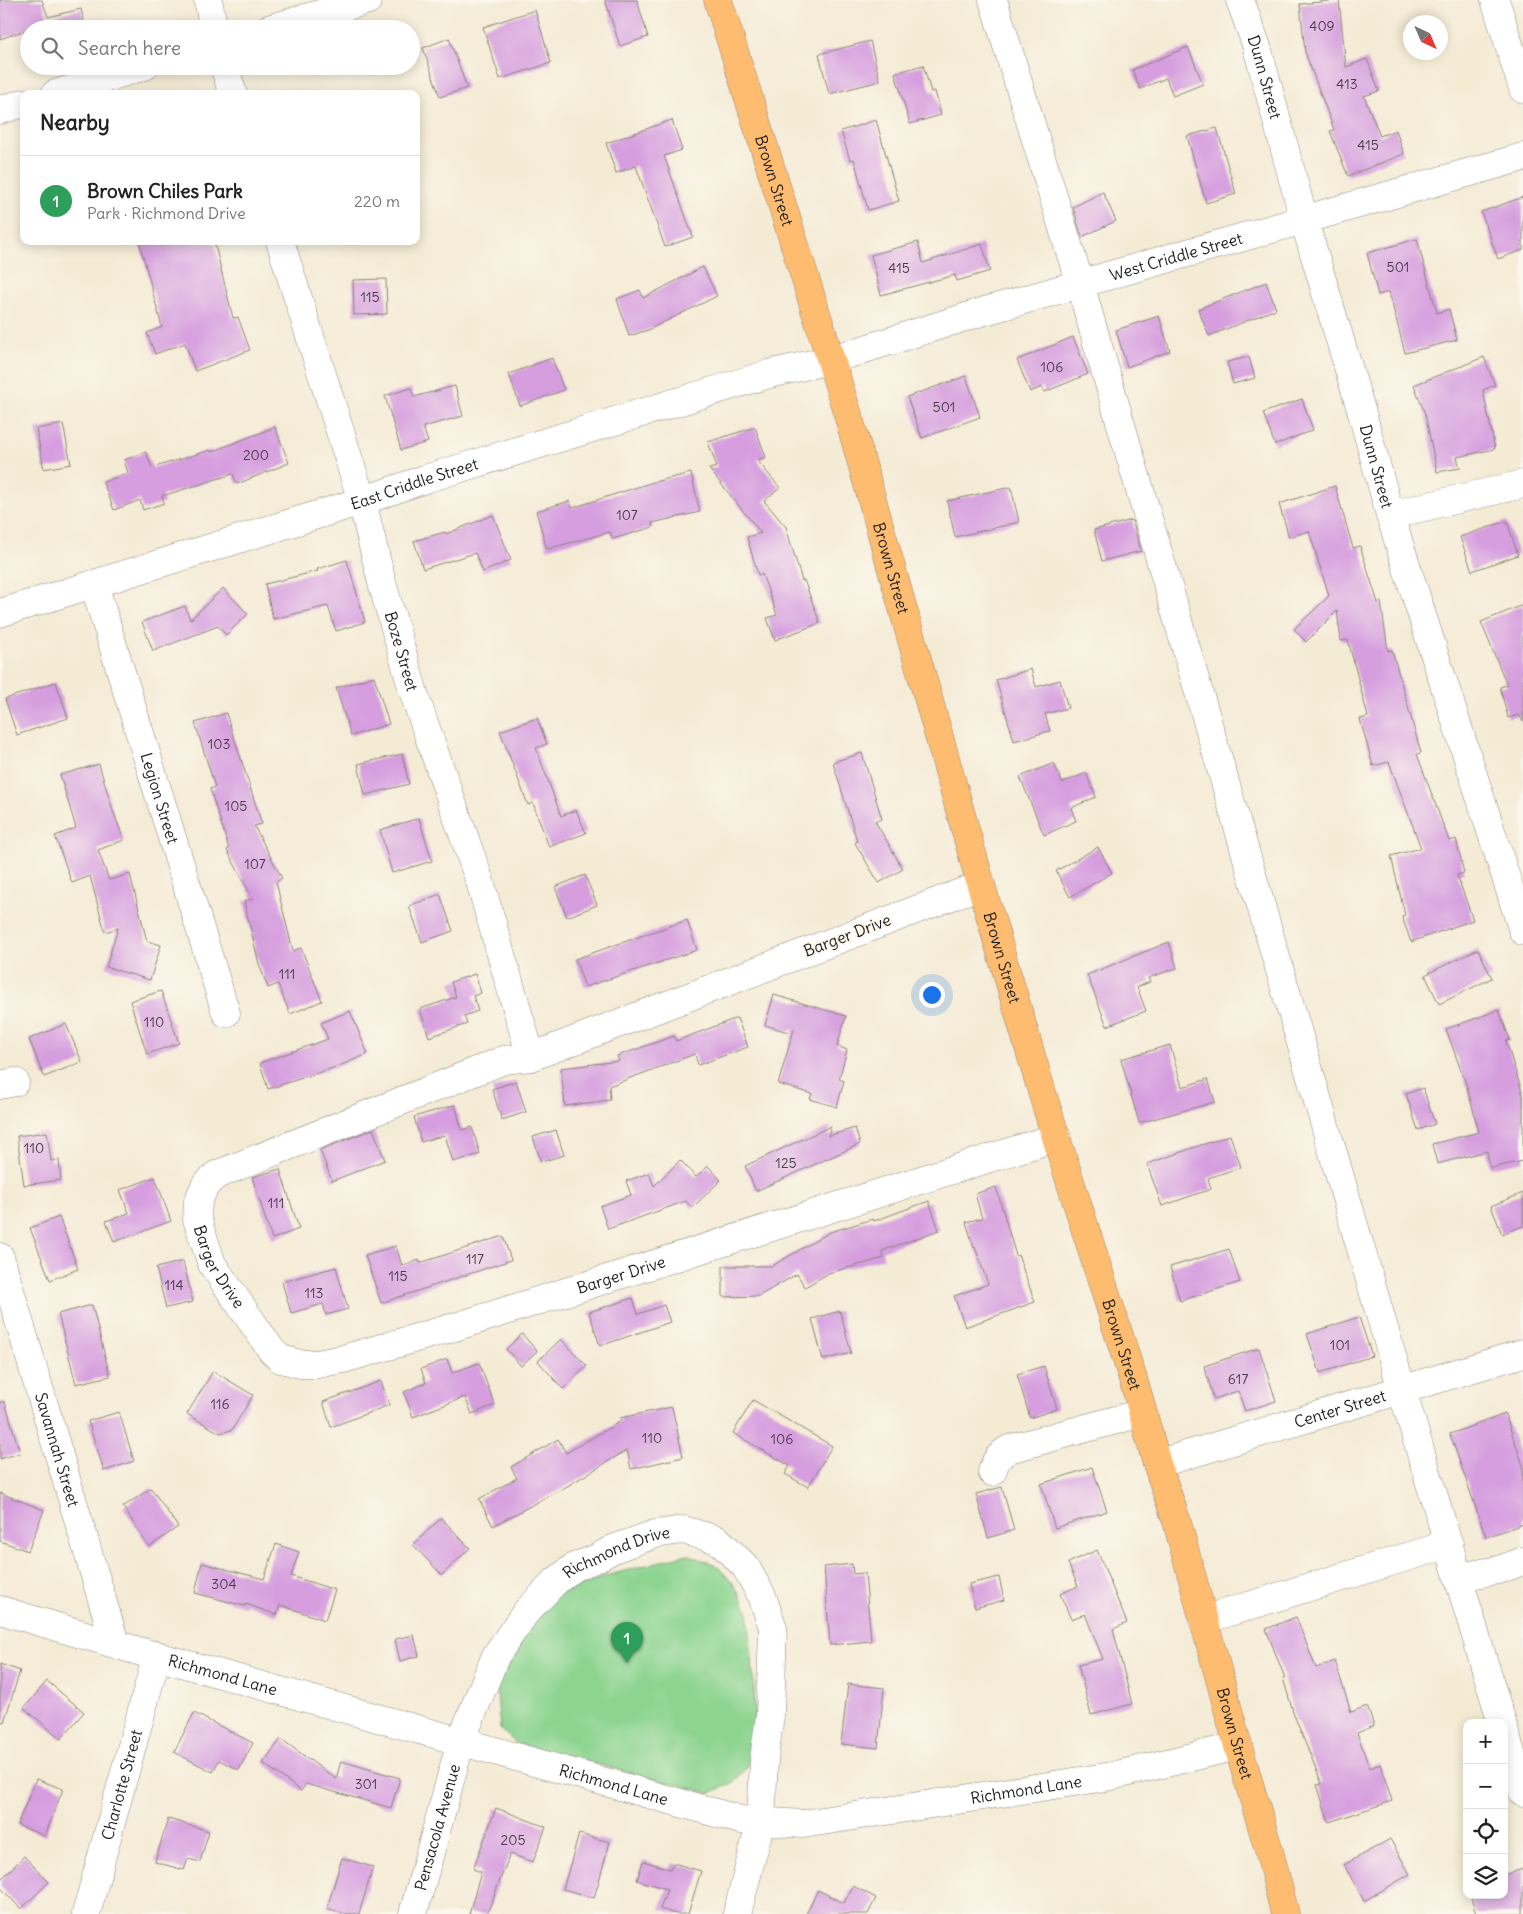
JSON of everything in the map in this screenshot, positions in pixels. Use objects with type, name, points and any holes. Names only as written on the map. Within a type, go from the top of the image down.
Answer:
[{"type":"main road","name":"Brown Street","points":[[718,0],[851,428],[1044,1099],[1157,1464],[1177,1522],[1285,1914]]},
{"type":"street","points":[[208,0],[212,20]]},
{"type":"street","points":[[299,20],[368,0]]},
{"type":"street","points":[[992,0],[1080,284],[1402,1390],[1501,1719]]},
{"type":"street","name":"Dunn Street","points":[[1240,0],[1257,47],[1304,220],[1362,413],[1390,515],[1523,931]]},
{"type":"street","points":[[1495,0],[1523,89]]},
{"type":"street","points":[[68,90],[117,75]]},
{"type":"street","points":[[227,75],[232,90]]},
{"type":"street","points":[[0,110],[20,104]]},
{"type":"street","name":"West Criddle Street","points":[[830,360],[985,311],[1523,157]]},
{"type":"street","name":"Boze Street","points":[[281,245],[362,500],[382,583],[415,698],[480,882],[531,1057]]},
{"type":"street","name":"East Criddle Street","points":[[0,613],[425,479],[760,377],[830,360]]},
{"type":"street","points":[[1390,515],[1523,484]]},
{"type":"street","name":"Legion Street","points":[[94,584],[226,1013]]},
{"type":"street","name":"Barger Drive","points":[[981,885],[531,1057],[504,1060],[216,1174],[204,1186],[198,1201],[198,1219],[212,1264],[272,1351],[281,1360],[300,1364],[316,1364],[343,1359],[458,1326],[1057,1136]]},
{"type":"street","name":"Savannah Street","points":[[0,1257],[115,1643]]},
{"type":"street","name":"Center Street","points":[[1157,1464],[1523,1353]]},
{"type":"street","points":[[992,1472],[1000,1454],[1009,1449],[1142,1413]]},
{"type":"street","name":"Richmond Drive","points":[[461,1741],[496,1655],[526,1612],[556,1581],[574,1567],[613,1549],[656,1534],[683,1530],[718,1540],[745,1566],[762,1596],[773,1628],[770,1715],[764,1759],[760,1821],[737,1914]]},
{"type":"street","points":[[1203,1620],[1449,1544]]},
{"type":"street","points":[[1459,1577],[1499,1570],[1523,1561]]},
{"type":"street","name":"Richmond Lane","points":[[0,1610],[700,1810],[741,1820],[804,1824],[1112,1776],[1238,1746]]},
{"type":"street","name":"Charlotte Street","points":[[86,1914],[157,1655]]},
{"type":"street","name":"Pensacola Avenue","points":[[414,1914],[461,1741]]},
{"type":"street","points":[[1508,1743],[1523,1793]]},
{"type":"green space","points":[[687,1554],[716,1565],[733,1583],[748,1610],[754,1685],[756,1756],[733,1783],[709,1793],[517,1744],[500,1729],[496,1682],[543,1601],[606,1576]]},
{"type":"building","points":[[0,0],[42,0],[48,17],[81,9],[84,20],[20,20],[20,32],[0,39]]},
{"type":"building","points":[[605,0],[637,0],[648,37],[620,46]]},
{"type":"building","points":[[1339,0],[1346,67],[1367,59],[1379,91],[1364,96],[1380,136],[1396,130],[1404,154],[1348,176],[1330,131],[1334,130],[1305,52],[1300,4]]},
{"type":"building","points":[[535,10],[551,63],[500,79],[483,27]]},
{"type":"building","points":[[449,38],[467,88],[440,97],[423,48]]},
{"type":"building","points":[[870,41],[880,81],[829,94],[819,54]]},
{"type":"building","points":[[1188,47],[1203,84],[1173,96],[1166,78],[1140,89],[1132,70]]},
{"type":"building","points":[[923,65],[931,92],[935,91],[941,115],[910,124],[895,73]]},
{"type":"building","points":[[672,120],[682,150],[664,156],[693,237],[665,247],[636,166],[616,173],[606,143]]},
{"type":"building","points":[[876,120],[899,201],[868,210],[854,159],[850,160],[841,131]]},
{"type":"building","points":[[1217,128],[1236,194],[1206,203],[1187,136]]},
{"type":"building","points":[[1103,192],[1116,221],[1082,237],[1073,207]]},
{"type":"building","points":[[1523,197],[1523,250],[1498,259],[1481,212]]},
{"type":"building","points":[[1417,239],[1437,313],[1449,309],[1457,340],[1405,353],[1389,292],[1378,295],[1367,253]]},
{"type":"building","points":[[918,242],[923,263],[982,244],[990,271],[957,281],[955,275],[881,295],[871,255]]},
{"type":"building","points":[[140,245],[215,245],[233,318],[238,317],[250,350],[195,371],[185,343],[155,354],[147,333],[162,327]]},
{"type":"building","points":[[703,267],[717,296],[648,330],[629,336],[617,299],[640,290],[643,298]]},
{"type":"building","points":[[386,279],[387,314],[354,315],[353,280]]},
{"type":"building","points":[[1266,282],[1276,309],[1209,336],[1198,309]]},
{"type":"building","points":[[1159,316],[1170,351],[1127,367],[1116,330]]},
{"type":"building","points":[[1073,337],[1088,374],[1045,392],[1042,387],[1030,392],[1017,360]]},
{"type":"building","points":[[1249,357],[1255,378],[1233,384],[1227,362]]},
{"type":"building","points":[[1484,357],[1495,385],[1483,390],[1495,449],[1457,457],[1460,468],[1437,472],[1425,414],[1414,385]]},
{"type":"building","points":[[552,358],[564,390],[520,406],[509,374]]},
{"type":"building","points":[[966,376],[980,417],[922,438],[907,397]]},
{"type":"building","points":[[455,386],[463,416],[423,427],[428,442],[401,450],[385,396],[411,388],[414,397]]},
{"type":"building","points":[[1302,399],[1313,430],[1275,445],[1263,413]]},
{"type":"building","points":[[63,424],[71,464],[44,469],[36,429]]},
{"type":"building","points":[[275,427],[289,463],[237,484],[233,474],[162,496],[164,503],[143,510],[140,500],[114,510],[103,482],[128,473],[124,460],[146,452],[152,468],[210,450],[211,452]]},
{"type":"building","points":[[755,427],[766,457],[757,460],[780,488],[764,501],[786,527],[802,581],[804,580],[820,623],[775,640],[767,618],[777,615],[762,574],[758,575],[747,537],[761,533],[709,469],[717,467],[708,442]]},
{"type":"building","points":[[691,473],[700,512],[652,523],[653,527],[613,539],[610,532],[547,549],[536,511],[570,501],[572,508],[650,483]]},
{"type":"building","points":[[1335,486],[1353,548],[1360,546],[1378,603],[1381,602],[1388,651],[1392,650],[1421,753],[1417,754],[1449,841],[1456,839],[1464,873],[1457,875],[1473,920],[1411,942],[1402,917],[1405,915],[1391,856],[1421,848],[1389,762],[1373,766],[1360,719],[1368,717],[1348,640],[1341,641],[1337,611],[1306,642],[1294,629],[1329,596],[1309,531],[1289,537],[1279,504]]},
{"type":"building","points":[[1011,487],[1019,522],[955,537],[947,501]]},
{"type":"building","points":[[493,515],[511,560],[483,572],[475,553],[423,569],[414,541],[445,532],[446,534]]},
{"type":"building","points":[[1132,520],[1141,551],[1102,561],[1094,530]]},
{"type":"building","points":[[1507,521],[1518,555],[1472,571],[1460,537]]},
{"type":"building","points":[[347,560],[365,622],[336,631],[328,606],[273,619],[265,584],[318,571],[317,569]]},
{"type":"building","points":[[223,588],[248,614],[226,635],[218,626],[153,651],[142,622],[185,606],[190,620]]},
{"type":"building","points":[[1523,605],[1523,722],[1519,715],[1508,718],[1500,687],[1507,685],[1481,622]]},
{"type":"building","points":[[1031,669],[1036,687],[1060,680],[1068,708],[1045,714],[1050,731],[1014,741],[996,680]]},
{"type":"building","points":[[374,676],[389,724],[351,736],[336,688]]},
{"type":"building","points":[[56,682],[68,718],[17,735],[5,699]]},
{"type":"building","points":[[226,713],[262,824],[254,826],[282,878],[276,882],[293,951],[301,948],[322,1001],[290,1014],[278,984],[268,988],[259,964],[244,901],[253,899],[227,850],[229,849],[210,789],[215,787],[195,723]]},
{"type":"building","points":[[537,718],[547,744],[536,748],[561,816],[576,810],[586,833],[549,847],[533,803],[528,805],[500,731]]},
{"type":"building","points":[[862,753],[882,819],[875,821],[903,869],[879,883],[855,843],[857,841],[833,762]]},
{"type":"building","points":[[402,754],[409,784],[365,795],[358,764]]},
{"type":"building","points":[[1054,763],[1062,783],[1086,773],[1096,797],[1071,808],[1076,821],[1044,835],[1020,777]]},
{"type":"building","points":[[99,764],[124,840],[98,850],[109,880],[130,874],[147,941],[161,945],[150,980],[106,967],[118,928],[105,932],[90,876],[72,883],[55,836],[76,828],[60,775]]},
{"type":"building","points":[[419,818],[432,861],[392,873],[380,830]]},
{"type":"building","points":[[1098,847],[1112,873],[1070,897],[1056,871]]},
{"type":"building","points":[[585,875],[597,905],[567,917],[555,887]]},
{"type":"building","points":[[440,894],[453,931],[422,942],[409,906]]},
{"type":"building","points":[[687,920],[697,950],[585,987],[575,959]]},
{"type":"building","points":[[1169,942],[1177,968],[1148,978],[1150,982],[1137,987],[1146,1011],[1107,1026],[1087,975]]},
{"type":"building","points":[[1478,949],[1492,978],[1439,1004],[1425,975]]},
{"type":"building","points":[[475,974],[481,993],[473,996],[478,1011],[464,1016],[467,1024],[429,1037],[420,1009],[456,997],[451,982]]},
{"type":"building","points":[[161,991],[179,1043],[147,1054],[130,1001]]},
{"type":"building","points":[[774,995],[846,1016],[837,1046],[847,1050],[839,1079],[844,1081],[837,1107],[810,1099],[812,1094],[778,1084],[794,1029],[788,1032],[765,1025]]},
{"type":"building","points":[[1499,1010],[1510,1040],[1506,1041],[1523,1095],[1523,1161],[1490,1168],[1487,1151],[1437,1164],[1432,1144],[1479,1132],[1467,1087],[1446,1029]]},
{"type":"building","points":[[350,1011],[368,1054],[339,1066],[268,1089],[260,1063],[328,1039],[321,1023]]},
{"type":"building","points":[[737,1018],[748,1047],[698,1065],[695,1054],[609,1086],[610,1100],[565,1106],[561,1068],[619,1061],[617,1056],[674,1036],[676,1041]]},
{"type":"building","points":[[66,1024],[82,1062],[44,1077],[29,1039]]},
{"type":"building","points":[[1170,1045],[1182,1087],[1208,1079],[1215,1102],[1139,1123],[1121,1059]]},
{"type":"building","points":[[516,1081],[526,1112],[502,1120],[492,1089]]},
{"type":"building","points":[[1423,1088],[1435,1124],[1418,1130],[1406,1094]]},
{"type":"building","points":[[455,1105],[462,1130],[472,1127],[480,1154],[453,1162],[445,1135],[421,1142],[414,1117]]},
{"type":"building","points":[[831,1126],[828,1136],[855,1128],[860,1144],[756,1191],[745,1166]]},
{"type":"building","points":[[373,1129],[385,1160],[332,1181],[320,1150]]},
{"type":"building","points":[[556,1130],[564,1155],[541,1162],[533,1137]]},
{"type":"building","points":[[47,1132],[51,1161],[59,1160],[61,1180],[24,1185],[17,1136]]},
{"type":"building","points":[[1230,1135],[1241,1167],[1208,1178],[1211,1189],[1162,1206],[1147,1164]]},
{"type":"building","points":[[680,1160],[696,1177],[708,1166],[721,1180],[692,1208],[686,1201],[608,1229],[600,1206],[631,1195],[626,1181],[649,1173],[654,1186]]},
{"type":"building","points":[[280,1169],[299,1229],[272,1239],[252,1177]]},
{"type":"building","points":[[155,1177],[171,1221],[114,1242],[106,1221],[129,1213],[120,1190]]},
{"type":"building","points":[[996,1187],[1016,1256],[1018,1255],[1035,1302],[965,1327],[954,1296],[988,1284],[966,1222],[982,1218],[975,1194]]},
{"type":"building","points":[[1523,1193],[1523,1226],[1502,1234],[1491,1206]]},
{"type":"building","points":[[929,1201],[939,1230],[882,1251],[884,1258],[829,1273],[805,1287],[797,1274],[759,1296],[723,1297],[723,1266],[772,1266],[830,1232],[873,1219],[874,1221]]},
{"type":"building","points":[[59,1217],[78,1269],[50,1280],[30,1228]]},
{"type":"building","points":[[503,1236],[511,1260],[381,1303],[365,1255],[396,1246],[402,1266],[419,1260],[420,1263]]},
{"type":"building","points":[[1229,1249],[1240,1282],[1180,1301],[1170,1267]]},
{"type":"building","points":[[183,1261],[193,1302],[166,1308],[156,1268]]},
{"type":"building","points":[[336,1267],[348,1309],[326,1315],[323,1304],[291,1313],[282,1282]]},
{"type":"building","points":[[633,1298],[638,1314],[664,1305],[670,1322],[600,1346],[589,1312]]},
{"type":"building","points":[[92,1305],[110,1376],[76,1384],[58,1314]]},
{"type":"building","points":[[840,1311],[851,1353],[823,1360],[812,1319]]},
{"type":"building","points":[[1359,1317],[1372,1356],[1320,1373],[1307,1334]]},
{"type":"building","points":[[522,1334],[537,1351],[521,1366],[506,1349]]},
{"type":"building","points":[[561,1339],[587,1366],[563,1389],[538,1361]]},
{"type":"building","points":[[1259,1348],[1276,1401],[1245,1411],[1238,1391],[1214,1399],[1204,1366]]},
{"type":"building","points":[[447,1359],[452,1373],[479,1363],[495,1405],[472,1414],[465,1397],[413,1417],[404,1392],[426,1383],[421,1369]]},
{"type":"building","points":[[1044,1366],[1057,1409],[1030,1418],[1017,1374]]},
{"type":"building","points":[[213,1371],[253,1395],[232,1430],[220,1433],[187,1414]]},
{"type":"building","points":[[381,1381],[389,1405],[331,1427],[323,1402]]},
{"type":"building","points":[[753,1400],[832,1446],[808,1487],[785,1474],[790,1466],[733,1433]]},
{"type":"building","points":[[0,1402],[5,1402],[20,1453],[0,1459]]},
{"type":"building","points":[[672,1407],[683,1457],[631,1469],[627,1450],[564,1488],[493,1526],[479,1499],[517,1478],[511,1467],[558,1439],[566,1453],[621,1421],[620,1418]]},
{"type":"building","points":[[119,1412],[134,1461],[104,1471],[88,1421]]},
{"type":"building","points":[[1505,1414],[1523,1465],[1523,1524],[1486,1537],[1450,1434]]},
{"type":"building","points":[[1092,1467],[1107,1511],[1055,1528],[1041,1484]]},
{"type":"building","points":[[1002,1487],[1014,1530],[988,1538],[976,1494]]},
{"type":"building","points":[[151,1488],[178,1527],[149,1547],[123,1507]]},
{"type":"building","points":[[0,1493],[44,1510],[28,1551],[0,1541]]},
{"type":"building","points":[[441,1518],[470,1548],[442,1575],[413,1545]]},
{"type":"building","points":[[276,1544],[299,1552],[291,1576],[335,1590],[325,1620],[280,1605],[277,1615],[246,1604],[245,1606],[195,1593],[202,1563],[264,1579]]},
{"type":"building","points":[[1097,1550],[1127,1623],[1113,1629],[1132,1704],[1091,1715],[1078,1665],[1103,1659],[1085,1614],[1071,1619],[1060,1594],[1078,1586],[1068,1563]]},
{"type":"building","points":[[852,1564],[853,1574],[865,1573],[871,1641],[830,1645],[824,1567]]},
{"type":"building","points":[[999,1577],[1004,1600],[975,1608],[969,1584]]},
{"type":"building","points":[[1296,1617],[1316,1668],[1335,1661],[1351,1712],[1367,1706],[1374,1726],[1357,1733],[1370,1768],[1380,1764],[1392,1801],[1329,1822],[1317,1785],[1322,1784],[1294,1715],[1283,1678],[1285,1678],[1266,1629]]},
{"type":"building","points":[[414,1635],[419,1656],[400,1661],[395,1639]]},
{"type":"building","points":[[0,1664],[20,1671],[4,1722],[0,1721]]},
{"type":"building","points":[[47,1681],[84,1712],[61,1739],[24,1708]]},
{"type":"building","points":[[848,1684],[884,1688],[878,1748],[841,1744]]},
{"type":"building","points":[[194,1713],[253,1743],[239,1770],[219,1760],[213,1772],[174,1752]]},
{"type":"building","points":[[281,1739],[336,1779],[341,1761],[400,1778],[391,1808],[306,1784],[301,1791],[263,1763]]},
{"type":"building","points":[[36,1779],[63,1789],[45,1836],[17,1825]]},
{"type":"building","points":[[496,1808],[546,1827],[533,1862],[510,1854],[487,1914],[469,1914],[481,1872],[473,1869]]},
{"type":"building","points":[[168,1819],[209,1831],[200,1862],[188,1859],[184,1870],[155,1862]]},
{"type":"building","points":[[579,1834],[610,1842],[594,1898],[563,1889]]},
{"type":"building","points":[[1390,1839],[1410,1874],[1364,1901],[1344,1865]]},
{"type":"building","points":[[24,1856],[49,1882],[21,1909],[0,1887],[0,1880]]},
{"type":"building","points":[[342,1858],[373,1867],[359,1914],[346,1914],[327,1908]]},
{"type":"building","points":[[643,1861],[670,1869],[673,1863],[701,1871],[688,1914],[676,1914],[660,1909],[667,1889],[637,1880]]},
{"type":"building","points":[[1523,1869],[1523,1914],[1476,1914],[1471,1899],[1508,1899],[1508,1874]]},
{"type":"building","points":[[853,1886],[876,1898],[868,1914],[806,1914],[818,1890],[844,1903]]},
{"type":"place","name":"Brown Chiles Park","points":[[627,1663]]}]
